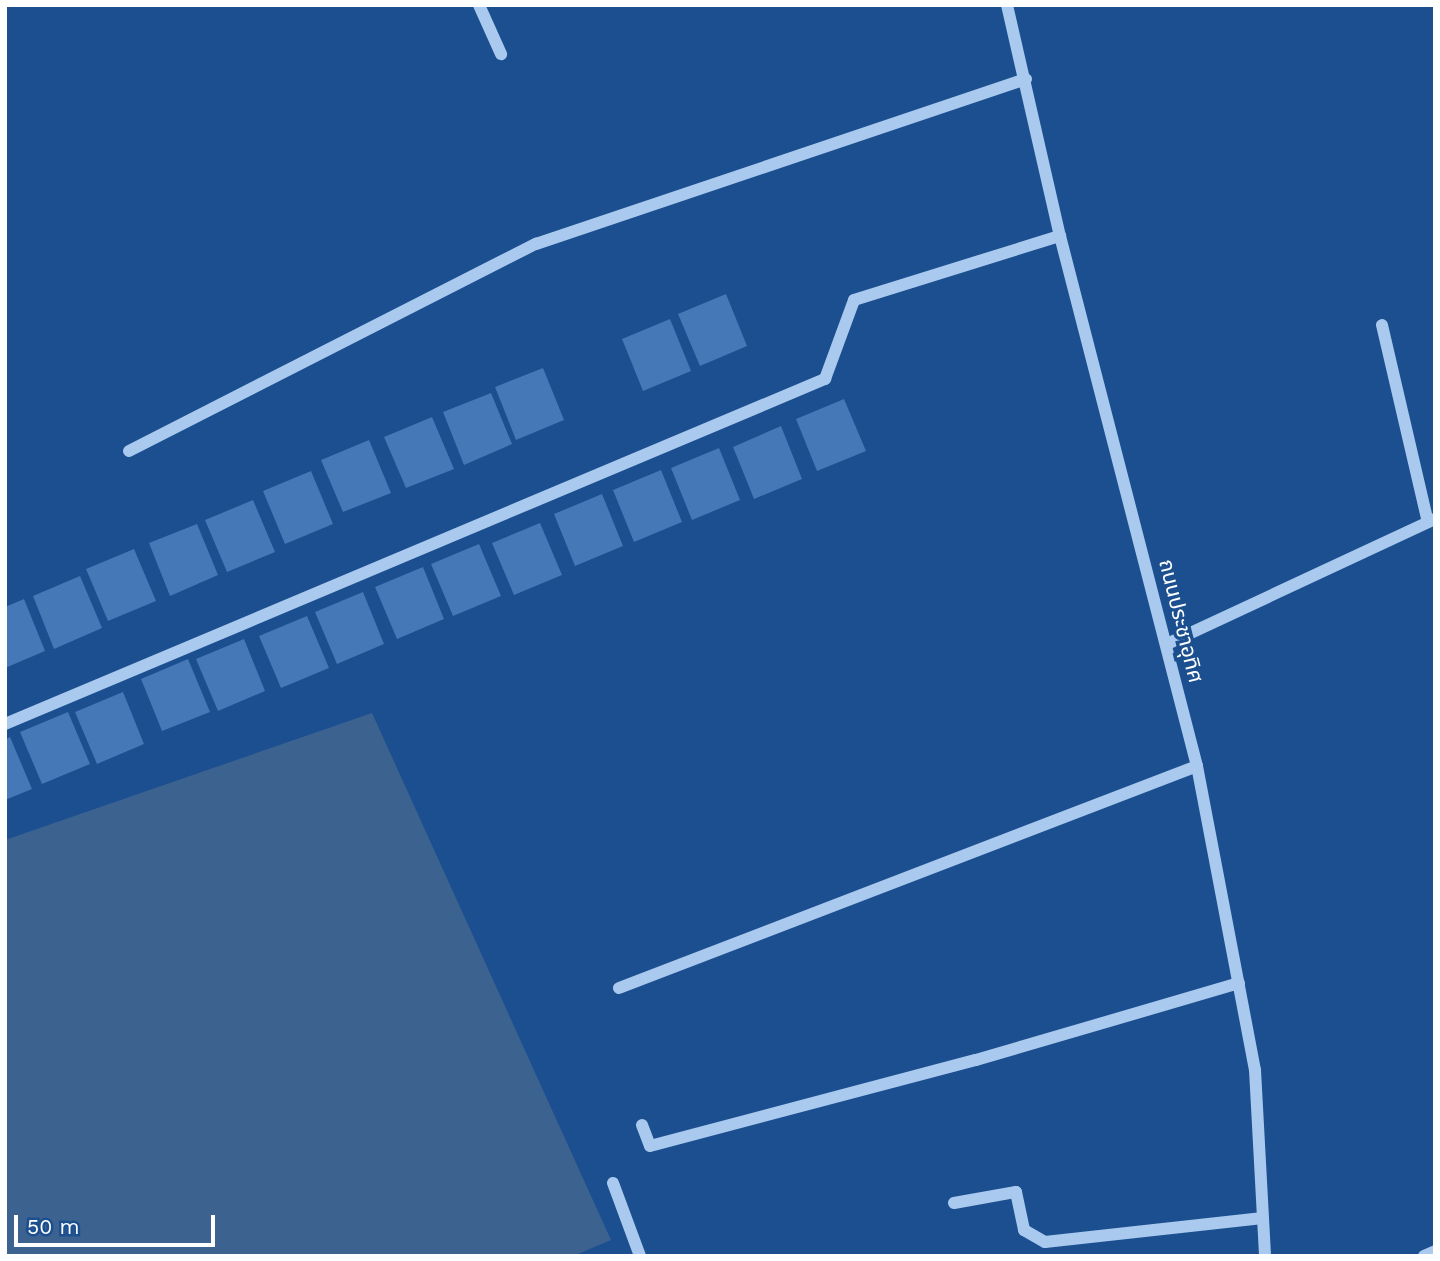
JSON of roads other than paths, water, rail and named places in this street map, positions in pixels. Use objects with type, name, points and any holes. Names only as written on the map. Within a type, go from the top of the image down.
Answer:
[{"type":"street","points":[[479,5],[501,54]]},
{"type":"street","name":"ถนนประชาอุทิศ","points":[[1007,5],[1060,236],[1197,766],[1255,1070],[1265,1256]]},
{"type":"street","points":[[130,451],[536,244],[1026,79]]},
{"type":"street","points":[[5,724],[825,379],[854,300],[1060,236]]},
{"type":"street","points":[[1167,644],[1431,520],[1382,325]]},
{"type":"street","points":[[620,988],[1197,766]]},
{"type":"street","points":[[642,1125],[650,1146],[976,1060],[1239,983]]},
{"type":"street","points":[[613,1183],[640,1256]]},
{"type":"street","points":[[954,1203],[1016,1192],[1024,1230],[1045,1242],[1263,1218]]},
{"type":"street","points":[[1424,1256],[1435,1251]]},
{"type":"water","points":[[372,713],[611,1240],[573,1256],[5,1256],[5,840]]}]
